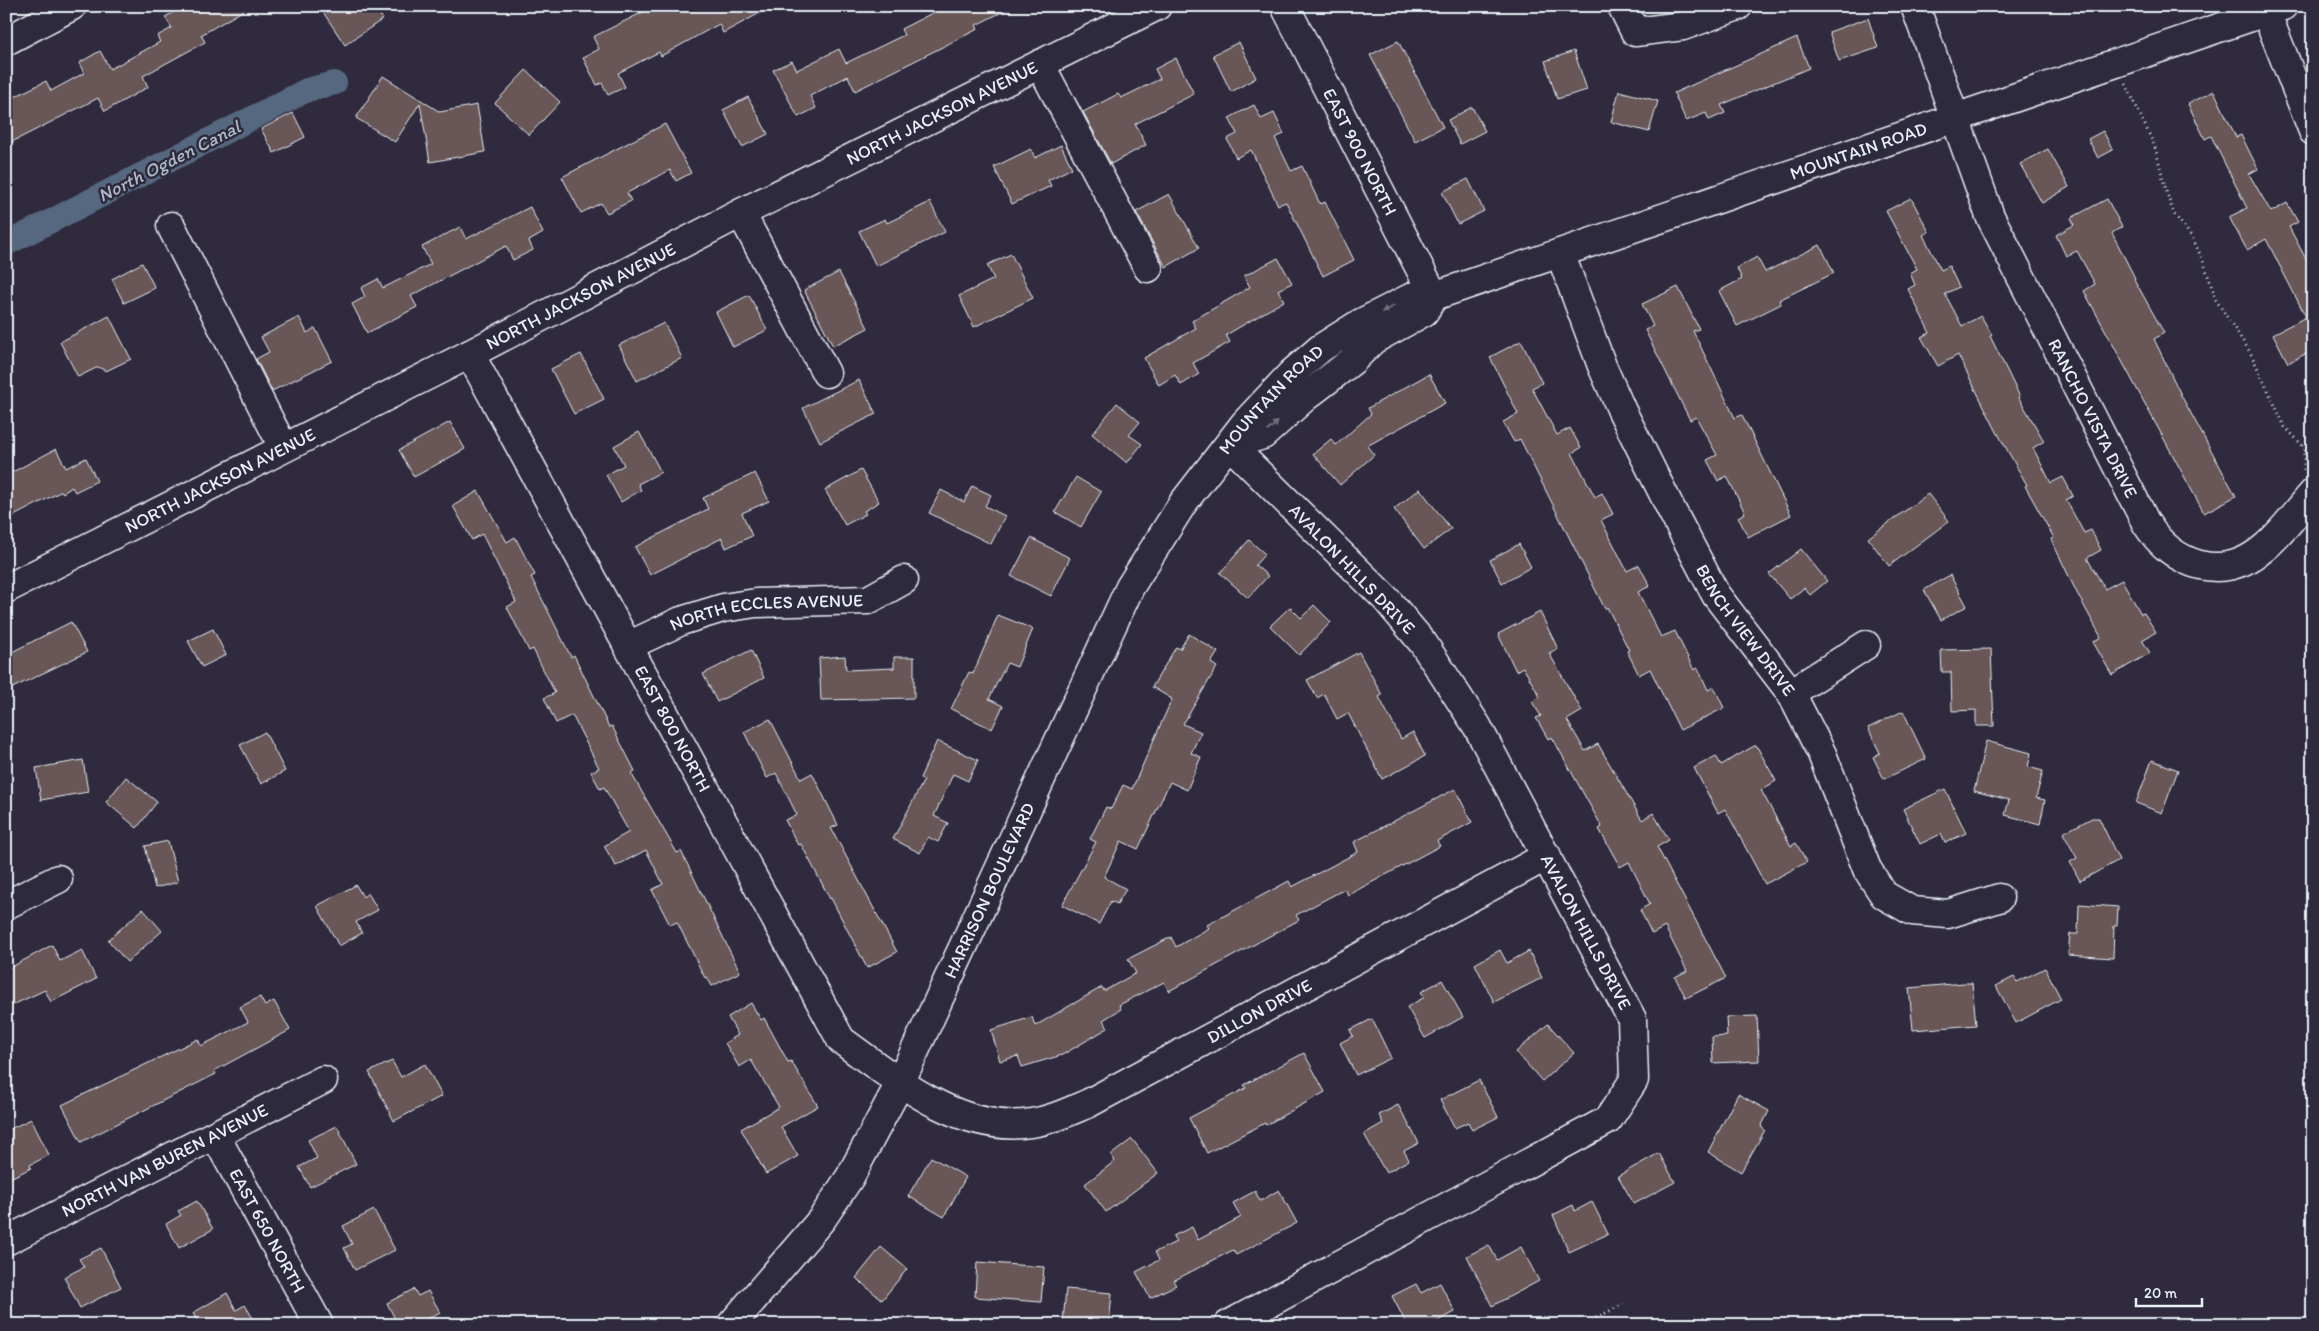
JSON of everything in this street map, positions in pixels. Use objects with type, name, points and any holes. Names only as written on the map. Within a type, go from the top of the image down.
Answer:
[{"type":"street","points":[[6,41],[72,6]]},
{"type":"street","name":"NORTH JACKSON AVENUE","points":[[6,589],[282,447],[470,354],[741,213],[1157,6]]},
{"type":"street","name":"EAST 900 NORTH","points":[[1285,6],[1434,296]]},
{"type":"street","points":[[1622,6],[1635,32],[1683,26],[1738,6]]},
{"type":"street","name":"RANCHO VISTA DRIVE","points":[[1914,6],[1990,216],[2146,523],[2157,540],[2174,555],[2192,564],[2214,568],[2230,566],[2245,560],[2264,548],[2310,484]]},
{"type":"street","points":[[2275,9],[2313,131]]},
{"type":"street","name":"MOUNTAIN ROAD","points":[[1230,445],[1263,435],[1304,398],[1352,361],[1373,340],[1424,312],[1434,296],[2275,9]]},
{"type":"street","points":[[1040,64],[1148,268]]},
{"type":"street","points":[[741,213],[826,373]]},
{"type":"street","points":[[171,226],[282,447]]},
{"type":"street","name":"BENCH VIEW DRIVE","points":[[1560,253],[1602,366],[1673,513],[1716,595],[1791,693],[1822,754],[1867,869],[1884,895],[1912,911],[1948,914],[1999,898]]},
{"type":"street","name":"EAST 800 NORTH","points":[[470,354],[841,1040],[900,1083],[961,1115]]},
{"type":"street","name":"AVALON HILLS DRIVE","points":[[1228,1325],[1608,1120],[1634,1080],[1632,1019],[1477,726],[1423,643],[1387,600],[1230,445]]},
{"type":"street","name":"HARRISON BOULEVARD","points":[[731,1325],[822,1219],[850,1177],[900,1083],[1130,587],[1184,503],[1230,445]]},
{"type":"street","name":"NORTH ECCLES AVENUE","points":[[628,646],[681,621],[723,608],[756,603],[868,600],[904,580]]},
{"type":"street","points":[[1791,693],[1866,645]]},
{"type":"street","name":"DILLON DRIVE","points":[[961,1115],[1000,1124],[1030,1123],[1058,1116],[1081,1107],[1547,856]]},
{"type":"street","points":[[6,905],[58,879]]},
{"type":"street","name":"NORTH VAN BUREN AVENUE","points":[[6,1241],[323,1080]]},
{"type":"street","name":"EAST 650 NORTH","points":[[215,1135],[319,1325]]},
{"type":"path","points":[[2117,64],[2155,147],[2174,214],[2192,237],[2204,263],[2216,300],[2250,352],[2285,427],[2304,446],[2303,470],[2310,484]]},
{"type":"path","points":[[1589,1325],[1596,1318],[1623,1304]]},
{"type":"path","points":[[2300,1325],[2313,1310]]},
{"type":"building","points":[[186,6],[251,6],[201,35],[205,42],[143,76],[148,87],[105,111],[98,98],[6,145],[6,101],[46,81],[51,91],[84,73],[79,63],[100,51],[110,69],[160,42],[157,36],[172,28],[165,17]]},
{"type":"building","points":[[319,6],[374,6],[383,19],[345,45]]},
{"type":"building","points":[[655,6],[773,6],[723,33],[719,24],[661,56],[659,52],[618,73],[625,87],[608,95],[602,83],[597,85],[583,58],[599,49],[593,37]]},
{"type":"building","points":[[946,6],[1014,6],[976,25],[978,29],[855,91],[848,76],[810,96],[816,108],[798,117],[773,70],[792,61],[797,70],[839,49],[846,63],[904,35],[901,29]]},
{"type":"building","points":[[1868,18],[1878,48],[1839,61],[1829,32]]},
{"type":"building","points":[[1797,38],[1809,68],[1721,105],[1725,113],[1709,120],[1706,113],[1686,121],[1674,93]]},
{"type":"building","points":[[1398,41],[1443,127],[1415,141],[1370,55]]},
{"type":"building","points":[[1239,42],[1256,78],[1231,92],[1213,55]]},
{"type":"building","points":[[1574,51],[1587,90],[1557,99],[1545,61]]},
{"type":"building","points":[[1176,58],[1194,94],[1135,124],[1146,145],[1111,164],[1083,112],[1118,94],[1121,98],[1160,79],[1155,69]]},
{"type":"building","points":[[526,70],[560,102],[529,135],[495,103]]},
{"type":"building","points":[[383,76],[440,112],[477,105],[485,152],[430,162],[420,103],[395,142],[356,118]]},
{"type":"building","points":[[1619,91],[1658,101],[1649,132],[1611,122]]},
{"type":"building","points":[[2214,91],[2236,137],[2241,135],[2258,169],[2249,174],[2271,212],[2287,203],[2298,222],[2289,227],[2306,259],[2313,256],[2313,350],[2288,363],[2273,334],[2306,317],[2266,239],[2247,250],[2229,217],[2247,208],[2211,136],[2205,139],[2188,104]]},
{"type":"building","points":[[748,97],[768,134],[742,147],[723,110]]},
{"type":"building","points":[[1254,105],[1261,119],[1274,113],[1284,134],[1275,138],[1291,171],[1302,166],[1320,204],[1325,202],[1354,260],[1323,276],[1286,202],[1278,205],[1251,150],[1236,158],[1227,139],[1237,134],[1229,118]]},
{"type":"building","points":[[1472,107],[1485,131],[1460,144],[1448,120]]},
{"type":"building","points":[[293,113],[305,137],[274,153],[261,129]]},
{"type":"building","points":[[665,124],[691,173],[676,181],[670,170],[627,193],[631,201],[607,213],[601,203],[581,213],[562,177]]},
{"type":"building","points":[[2103,131],[2113,150],[2098,158],[2088,139]]},
{"type":"building","points":[[1061,145],[1072,168],[1048,180],[1051,186],[1012,204],[994,167],[1031,149],[1035,158]]},
{"type":"building","points":[[2048,149],[2069,187],[2042,203],[2020,164]]},
{"type":"building","points":[[1468,179],[1484,211],[1458,224],[1442,192]]},
{"type":"building","points":[[1169,194],[1199,248],[1166,267],[1136,212]]},
{"type":"building","points":[[1911,198],[1929,232],[1923,235],[1941,270],[1949,266],[1959,287],[1945,294],[1962,326],[1981,316],[1992,335],[1990,336],[2019,398],[2044,441],[2033,448],[2051,483],[2063,477],[2073,496],[2066,500],[2084,533],[2091,530],[2101,550],[2087,558],[2105,589],[2122,580],[2141,614],[2144,613],[2156,632],[2142,640],[2150,653],[2112,675],[2093,642],[2101,637],[2051,539],[2054,538],[2025,486],[2027,485],[1997,432],[1958,355],[1938,366],[1921,337],[1930,333],[1908,289],[1915,285],[1910,273],[1917,269],[1886,211]]},
{"type":"building","points":[[2107,199],[2122,227],[2112,233],[2134,279],[2164,333],[2154,339],[2182,397],[2236,496],[2204,513],[2084,291],[2095,284],[2077,251],[2066,256],[2056,235],[2074,225],[2071,218]]},
{"type":"building","points":[[930,202],[945,232],[876,266],[859,231],[885,219],[887,223]]},
{"type":"building","points":[[530,207],[543,233],[529,241],[533,250],[513,260],[506,246],[411,296],[417,307],[367,333],[352,304],[365,297],[361,288],[378,279],[383,288],[431,264],[422,247],[460,227],[466,239]]},
{"type":"building","points":[[1820,245],[1834,273],[1779,300],[1781,304],[1737,326],[1719,291],[1742,279],[1737,268],[1757,257],[1765,272]]},
{"type":"building","points":[[1011,254],[1033,298],[974,327],[959,296],[994,279],[987,265]]},
{"type":"building","points":[[1278,258],[1292,283],[1278,290],[1284,301],[1226,335],[1230,342],[1193,363],[1199,374],[1181,385],[1175,375],[1159,385],[1144,358],[1196,328],[1192,321],[1250,287],[1244,276]]},
{"type":"building","points":[[142,263],[155,288],[124,303],[112,279]]},
{"type":"building","points":[[839,272],[868,328],[833,346],[804,290]]},
{"type":"building","points":[[1678,287],[1699,329],[1693,331],[1735,418],[1742,415],[1791,515],[1748,537],[1738,517],[1745,513],[1727,476],[1718,481],[1707,460],[1717,455],[1696,417],[1690,420],[1645,330],[1653,326],[1642,304]]},
{"type":"building","points":[[749,295],[767,330],[733,347],[716,312]]},
{"type":"building","points":[[109,316],[131,359],[106,371],[98,367],[78,377],[60,342]]},
{"type":"building","points":[[299,317],[307,333],[315,328],[332,361],[272,391],[256,359],[269,352],[261,337]]},
{"type":"building","points":[[664,323],[682,358],[637,381],[619,345]]},
{"type":"building","points":[[1521,341],[1542,383],[1532,388],[1557,435],[1570,428],[1581,448],[1572,453],[1595,497],[1602,493],[1613,514],[1601,520],[1627,571],[1639,565],[1650,586],[1638,592],[1661,637],[1675,631],[1694,670],[1698,668],[1708,690],[1714,687],[1724,708],[1680,730],[1650,669],[1639,675],[1627,651],[1629,650],[1607,607],[1605,609],[1520,439],[1514,442],[1503,422],[1518,414],[1490,357]]},
{"type":"building","points":[[581,354],[604,399],[574,414],[551,369]]},
{"type":"building","points":[[1429,374],[1445,403],[1367,446],[1374,455],[1340,485],[1313,454],[1331,439],[1336,445],[1371,414],[1368,408]]},
{"type":"building","points":[[859,380],[876,414],[820,442],[803,408]]},
{"type":"building","points":[[1117,403],[1140,422],[1129,435],[1142,444],[1127,463],[1092,434]]},
{"type":"building","points":[[450,422],[465,449],[414,477],[399,450]]},
{"type":"building","points":[[639,432],[661,472],[638,484],[641,490],[621,502],[606,475],[624,465],[614,446]]},
{"type":"building","points":[[56,449],[66,468],[86,458],[97,481],[75,492],[72,487],[63,493],[62,491],[6,520],[6,473],[7,475]]},
{"type":"building","points":[[861,470],[879,502],[864,511],[866,514],[845,525],[825,490]]},
{"type":"building","points":[[755,473],[769,501],[742,513],[752,536],[726,548],[722,538],[650,575],[635,547],[708,509],[703,498]]},
{"type":"building","points":[[1076,477],[1101,492],[1081,527],[1055,512]]},
{"type":"building","points":[[972,486],[991,495],[985,506],[1005,516],[991,544],[929,513],[941,490],[964,502]]},
{"type":"building","points":[[1420,489],[1451,529],[1424,549],[1394,509]]},
{"type":"building","points":[[478,491],[507,542],[515,537],[535,575],[531,577],[571,657],[574,655],[609,727],[612,726],[635,771],[631,773],[677,853],[681,851],[740,972],[712,986],[707,977],[705,978],[677,922],[670,925],[652,890],[663,884],[646,850],[616,866],[604,846],[629,832],[604,787],[600,789],[591,772],[599,768],[572,715],[556,723],[544,698],[555,693],[533,649],[529,651],[507,607],[516,602],[482,534],[472,540],[453,506]]},
{"type":"building","points":[[1928,494],[1949,521],[1889,566],[1868,538]]},
{"type":"building","points":[[1031,538],[1070,558],[1051,596],[1011,576]]},
{"type":"building","points":[[1249,540],[1265,554],[1255,565],[1268,576],[1248,598],[1220,573]]},
{"type":"building","points":[[1519,544],[1531,567],[1502,583],[1490,560]]},
{"type":"building","points":[[1801,549],[1827,581],[1810,595],[1804,588],[1790,599],[1769,574]]},
{"type":"building","points":[[1950,575],[1967,606],[1941,620],[1924,590]]},
{"type":"building","points":[[1314,605],[1331,622],[1299,655],[1270,626],[1290,607],[1301,618]]},
{"type":"building","points":[[1540,612],[1558,649],[1549,653],[1582,711],[1567,720],[1585,751],[1598,744],[1642,820],[1653,813],[1669,840],[1657,847],[1726,978],[1686,998],[1675,977],[1687,971],[1665,927],[1652,934],[1640,910],[1650,904],[1629,862],[1620,867],[1599,829],[1602,827],[1552,737],[1548,739],[1536,718],[1541,716],[1532,702],[1540,697],[1523,667],[1516,671],[1498,634]]},
{"type":"building","points":[[998,615],[1033,629],[1017,667],[1007,663],[989,699],[1003,706],[992,729],[951,709],[969,672],[973,674]]},
{"type":"building","points":[[71,622],[87,652],[6,691],[6,655]]},
{"type":"building","points":[[213,629],[226,655],[202,667],[188,641]]},
{"type":"building","points":[[1189,634],[1218,652],[1211,663],[1217,667],[1183,724],[1201,732],[1191,753],[1201,757],[1187,790],[1170,782],[1138,849],[1121,841],[1104,877],[1126,889],[1117,904],[1111,901],[1099,924],[1062,905],[1096,842],[1090,839],[1106,807],[1111,809],[1123,785],[1132,789],[1172,699],[1152,687],[1176,647],[1180,649]]},
{"type":"building","points":[[1991,649],[1994,726],[1976,726],[1976,710],[1952,711],[1951,672],[1942,672],[1941,650]]},
{"type":"building","points":[[751,650],[764,678],[717,702],[703,674]]},
{"type":"building","points":[[1359,652],[1382,695],[1379,697],[1401,739],[1413,732],[1425,756],[1382,779],[1348,713],[1337,719],[1324,694],[1317,698],[1307,680]]},
{"type":"building","points":[[845,656],[846,670],[894,668],[894,657],[914,657],[914,698],[821,700],[819,658]]},
{"type":"building","points":[[1903,711],[1926,759],[1884,779],[1873,757],[1880,753],[1868,728]]},
{"type":"building","points":[[770,719],[801,779],[812,773],[838,825],[831,828],[897,952],[867,968],[831,898],[801,844],[798,845],[785,820],[797,815],[776,773],[767,778],[744,732]]},
{"type":"building","points":[[265,732],[285,771],[261,784],[240,745]]},
{"type":"building","points":[[937,741],[978,760],[968,781],[953,774],[934,816],[948,823],[938,842],[928,837],[920,853],[893,839],[924,780],[920,778]]},
{"type":"building","points":[[1986,741],[2031,753],[2028,767],[2043,771],[2036,798],[2045,800],[2040,824],[2005,815],[2009,800],[1974,791]]},
{"type":"building","points":[[1756,745],[1776,781],[1761,790],[1791,846],[1796,843],[1807,862],[1765,884],[1725,809],[1718,813],[1694,768],[1716,756],[1721,765]]},
{"type":"building","points":[[83,760],[88,792],[41,800],[36,768]]},
{"type":"building","points":[[2152,760],[2178,770],[2162,813],[2136,803]]},
{"type":"building","points":[[126,777],[157,802],[137,828],[106,802]]},
{"type":"building","points":[[1455,789],[1472,822],[1437,841],[1440,846],[1348,895],[1345,889],[1296,915],[1299,920],[1169,991],[1164,982],[1119,1005],[1121,1009],[1103,1020],[1108,1028],[1062,1055],[1022,1067],[1018,1056],[1000,1061],[991,1030],[1032,1017],[1035,1026],[1102,987],[1104,991],[1136,973],[1128,959],[1171,937],[1176,947],[1209,928],[1207,925],[1289,881],[1292,887],[1358,852],[1354,842]]},
{"type":"building","points":[[1945,789],[1966,833],[1945,843],[1941,834],[1920,844],[1903,809]]},
{"type":"building","points":[[2092,818],[2099,818],[2119,860],[2080,881],[2070,862],[2077,858],[2063,833]]},
{"type":"building","points":[[168,841],[178,882],[155,888],[145,846]]},
{"type":"building","points":[[356,885],[363,897],[368,893],[378,910],[356,922],[362,933],[339,946],[317,906]]},
{"type":"building","points":[[2079,904],[2118,907],[2117,926],[2114,926],[2113,958],[2068,955],[2070,934],[2078,934]]},
{"type":"building","points":[[143,909],[162,931],[127,962],[108,940]]},
{"type":"building","points":[[52,945],[60,961],[82,950],[96,979],[51,1002],[45,990],[6,1008],[6,970]]},
{"type":"building","points":[[1500,950],[1507,963],[1529,951],[1542,978],[1494,1002],[1475,964]]},
{"type":"building","points":[[2045,968],[2061,999],[2016,1023],[1996,986],[2014,977],[2017,982]]},
{"type":"building","points":[[1442,980],[1463,1017],[1425,1038],[1407,1007],[1425,997],[1421,992]]},
{"type":"building","points":[[1972,983],[1976,1025],[1913,1030],[1909,988]]},
{"type":"building","points":[[260,997],[265,1006],[274,1001],[290,1030],[214,1071],[216,1074],[81,1142],[62,1105],[198,1039],[201,1046],[248,1022],[240,1007]]},
{"type":"building","points":[[751,1003],[761,1020],[764,1018],[788,1062],[791,1061],[818,1106],[781,1127],[798,1156],[766,1174],[741,1129],[779,1107],[751,1060],[739,1067],[725,1043],[738,1035],[728,1017]]},
{"type":"building","points":[[1757,1016],[1759,1061],[1713,1063],[1712,1037],[1727,1036],[1726,1017]]},
{"type":"building","points":[[1372,1019],[1391,1058],[1356,1075],[1340,1043],[1353,1036],[1350,1030]]},
{"type":"building","points":[[1548,1024],[1574,1053],[1542,1081],[1516,1052]]},
{"type":"building","points":[[1304,1053],[1325,1092],[1266,1125],[1265,1123],[1207,1153],[1189,1118],[1246,1088],[1244,1085]]},
{"type":"building","points":[[392,1061],[401,1077],[425,1064],[442,1096],[394,1121],[369,1072]]},
{"type":"building","points":[[1479,1080],[1498,1117],[1472,1130],[1468,1122],[1455,1128],[1440,1100]]},
{"type":"building","points":[[1738,1094],[1769,1111],[1761,1127],[1765,1130],[1741,1172],[1708,1152]]},
{"type":"building","points":[[1398,1105],[1419,1143],[1404,1151],[1409,1160],[1386,1173],[1364,1134],[1383,1123],[1379,1115]]},
{"type":"building","points":[[31,1119],[49,1155],[30,1165],[31,1168],[6,1180],[6,1131]]},
{"type":"building","points":[[337,1126],[356,1164],[310,1187],[299,1167],[317,1158],[308,1140]]},
{"type":"building","points":[[1132,1139],[1158,1173],[1106,1212],[1085,1184],[1115,1161],[1111,1155]]},
{"type":"building","points":[[1659,1153],[1675,1182],[1634,1204],[1618,1176]]},
{"type":"building","points":[[931,1157],[966,1177],[944,1217],[908,1196]]},
{"type":"building","points":[[1279,1190],[1297,1223],[1236,1255],[1233,1250],[1173,1281],[1176,1285],[1150,1298],[1136,1272],[1159,1260],[1155,1252],[1176,1242],[1173,1236],[1192,1227],[1198,1240],[1241,1217],[1233,1203],[1255,1191],[1260,1201]]},
{"type":"building","points":[[197,1201],[213,1229],[179,1248],[166,1224],[181,1215],[178,1211]]},
{"type":"building","points":[[1592,1202],[1608,1234],[1569,1252],[1553,1215],[1573,1205],[1575,1211]]},
{"type":"building","points":[[374,1210],[395,1250],[355,1270],[344,1248],[352,1244],[343,1226]]},
{"type":"building","points":[[1489,1245],[1497,1260],[1521,1247],[1539,1281],[1492,1306],[1467,1256]]},
{"type":"building","points":[[881,1247],[907,1269],[882,1300],[856,1278]]},
{"type":"building","points":[[101,1248],[121,1287],[80,1308],[64,1277],[84,1267],[79,1259]]},
{"type":"building","points":[[977,1262],[1044,1267],[1041,1302],[975,1297]]},
{"type":"building","points":[[1440,1283],[1455,1312],[1430,1325],[1407,1325],[1392,1296],[1416,1284],[1421,1293]]},
{"type":"building","points":[[414,1289],[418,1296],[428,1291],[440,1312],[429,1318],[433,1325],[398,1325],[387,1303]]},
{"type":"building","points":[[1066,1289],[1112,1293],[1109,1325],[1063,1322]]},
{"type":"building","points":[[227,1293],[236,1310],[245,1305],[257,1325],[199,1325],[193,1313]]},
{"type":"waterway","name":"North Ogden Canal","points":[[6,244],[307,90],[335,83]]}]
